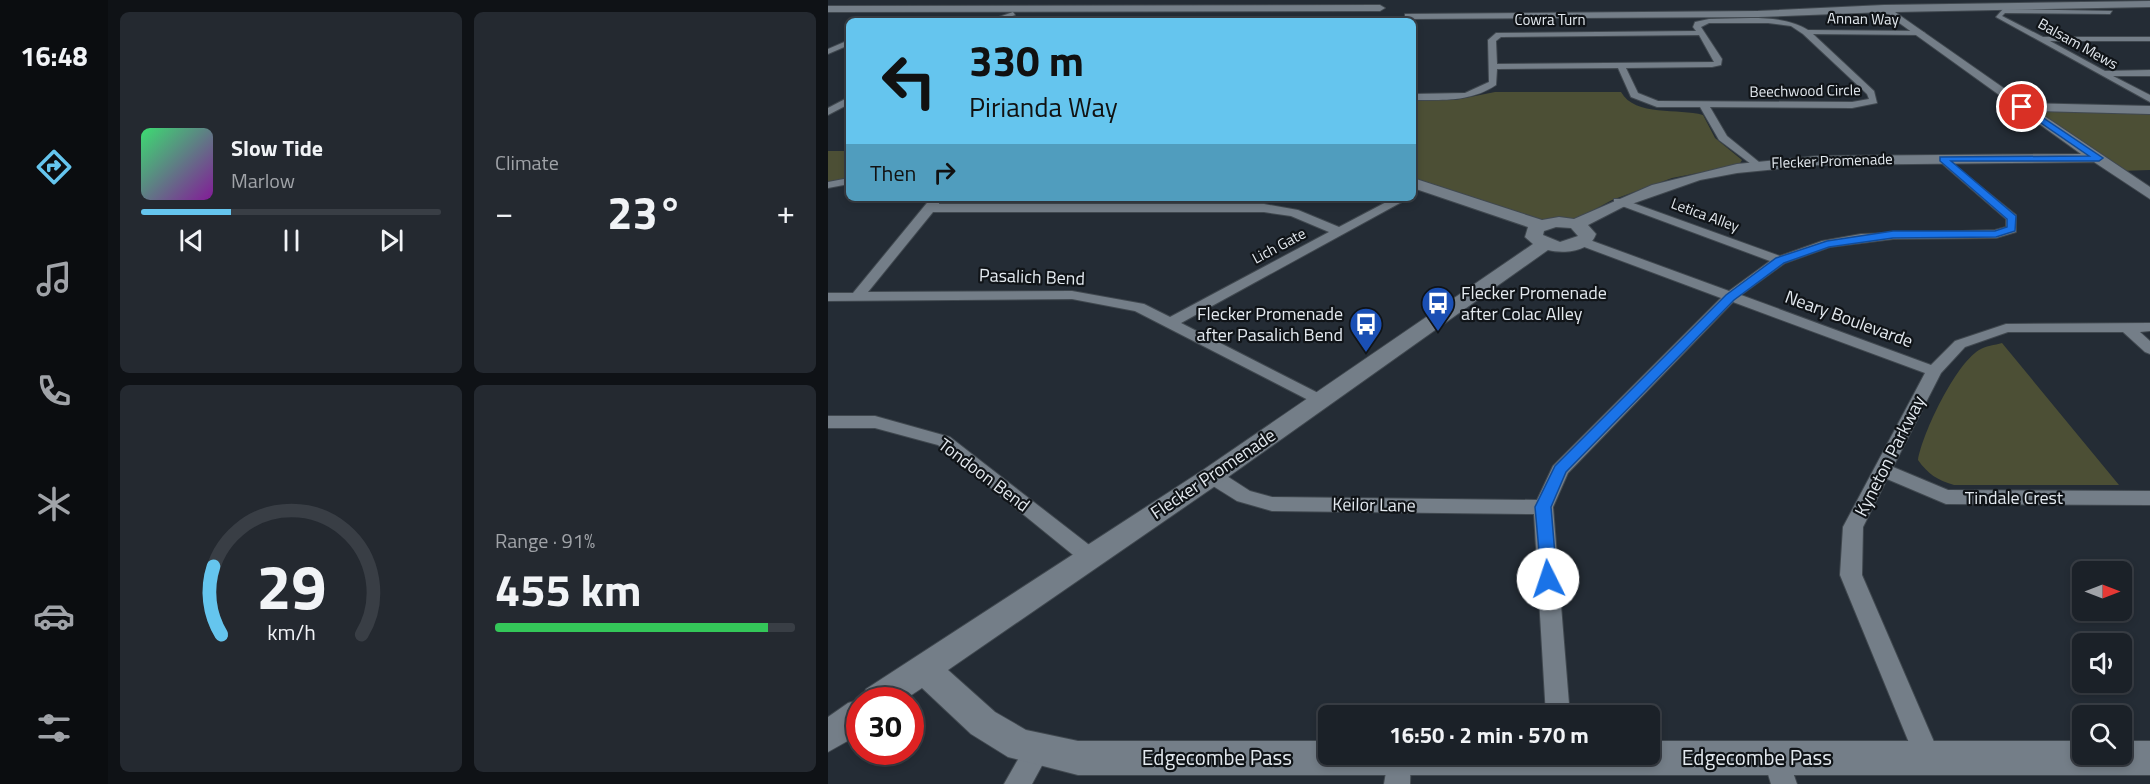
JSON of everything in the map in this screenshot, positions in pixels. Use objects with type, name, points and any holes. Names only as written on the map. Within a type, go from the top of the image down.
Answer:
[{"type":"main road","points":[[828,9],[1758,14],[2129,0]]},
{"type":"main road","points":[[1878,8],[2150,4]]},
{"type":"main road","points":[[1878,8],[2150,194]]},
{"type":"main road","points":[[828,15],[1393,12]]},
{"type":"main road","points":[[2022,107],[2150,110]]},
{"type":"main road","name":"Flecker Promenade","points":[[1576,224],[1618,201],[1695,176],[1755,164],[1816,160],[2099,158]]},
{"type":"main road","points":[[1417,187],[1569,246],[1583,242],[1587,234],[1576,224],[1554,222],[1543,234]]},
{"type":"main road","name":"Flecker Promenade","points":[[897,687],[1212,476],[1320,400],[1543,234]]},
{"type":"main road","name":"Edgecombe Pass","points":[[924,669],[983,723],[1020,745],[1078,758],[1399,771],[1464,765]]},
{"type":"main road","points":[[828,736],[846,724]]},
{"type":"main road","name":"Edgecombe Pass","points":[[1660,763],[1780,771],[1928,758],[2150,758]]},
{"type":"street","name":"Balsam Mews","points":[[2110,12],[2003,11],[1998,16],[2150,99]]},
{"type":"street","points":[[979,14],[988,18]]},
{"type":"street","points":[[1002,18],[1013,15]]},
{"type":"street","name":"Beechwood Circle","points":[[1621,66],[1634,95],[1647,102],[1704,105],[1852,105],[1874,101],[1871,93],[1806,32],[1793,24],[1778,21],[1709,21],[1698,24],[1701,33]]},
{"type":"street","name":"Annan Way","points":[[1806,32],[1915,33]]},
{"type":"street","points":[[1494,67],[1697,66],[1718,63],[1716,54],[1701,33]]},
{"type":"street","name":"Cowra Turn","points":[[1416,97],[1451,97],[1484,90],[1493,83],[1492,40],[1504,34],[1701,33]]},
{"type":"street","points":[[2041,39],[2150,39]]},
{"type":"street","points":[[828,52],[846,43]]},
{"type":"street","points":[[2104,73],[2150,73]]},
{"type":"street","points":[[828,114],[846,102]]},
{"type":"street","points":[[1704,105],[1723,138],[1755,164]]},
{"type":"street","points":[[828,114],[846,117]]},
{"type":"street","points":[[1557,705],[1543,507],[1560,470],[1730,297],[1780,260],[1827,244],[1861,238],[1893,234],[1996,234],[2012,229],[2012,218],[1943,159]]},
{"type":"street","points":[[828,185],[846,182]]},
{"type":"street","name":"Lich Gate","points":[[1170,323],[1397,201]]},
{"type":"street","name":"Letica Alley","points":[[1618,201],[1780,260]]},
{"type":"street","points":[[859,294],[933,203],[1264,208],[1294,213],[1339,232]]},
{"type":"street","name":"Neary Boulevarde","points":[[1583,242],[1934,371]]},
{"type":"street","name":"Pasalich Bend","points":[[828,297],[859,294],[1072,295],[1139,307],[1320,400]]},
{"type":"street","points":[[2127,327],[2150,349]]},
{"type":"street","name":"Kyneton Parkway","points":[[1928,758],[1851,575],[1853,527],[1934,371],[1960,344],[2006,328],[2150,327]]},
{"type":"street","name":"Tondoon Bend","points":[[828,422],[875,422],[944,441],[1090,557]]},
{"type":"street","name":"Tindale Crest","points":[[1884,470],[1946,497],[2150,498]]},
{"type":"street","name":"Keilor Lane","points":[[1212,476],[1244,496],[1272,504],[1543,507]]},
{"type":"street","points":[[1017,784],[1038,749]]},
{"type":"green space","points":[[1495,92],[1621,92],[1636,105],[1703,115],[1715,138],[1742,160],[1739,165],[1672,178],[1612,200],[1579,218],[1542,221],[1416,181],[1416,100],[1455,100]]},
{"type":"green space","points":[[2025,106],[2150,110],[2150,170],[2119,171]]},
{"type":"green space","points":[[828,151],[846,151],[846,183],[828,186]]},
{"type":"green space","points":[[2002,343],[2119,485],[1954,485],[1933,476],[1922,465],[1918,460],[1926,433],[1950,384],[1979,350]]},
{"type":"place","name":"Flecker Promenade after Colac Alley","points":[[1438,332]]},
{"type":"place","name":"Flecker Promenade after Pasalich Bend","points":[[1366,353]]},
{"type":"route","points":[[1548,579],[1543,507],[1560,470],[1730,297],[1780,260],[1827,244],[1893,234],[1996,234],[2012,229],[2014,224],[2012,218],[1943,159],[2099,158],[2022,107]]}]
